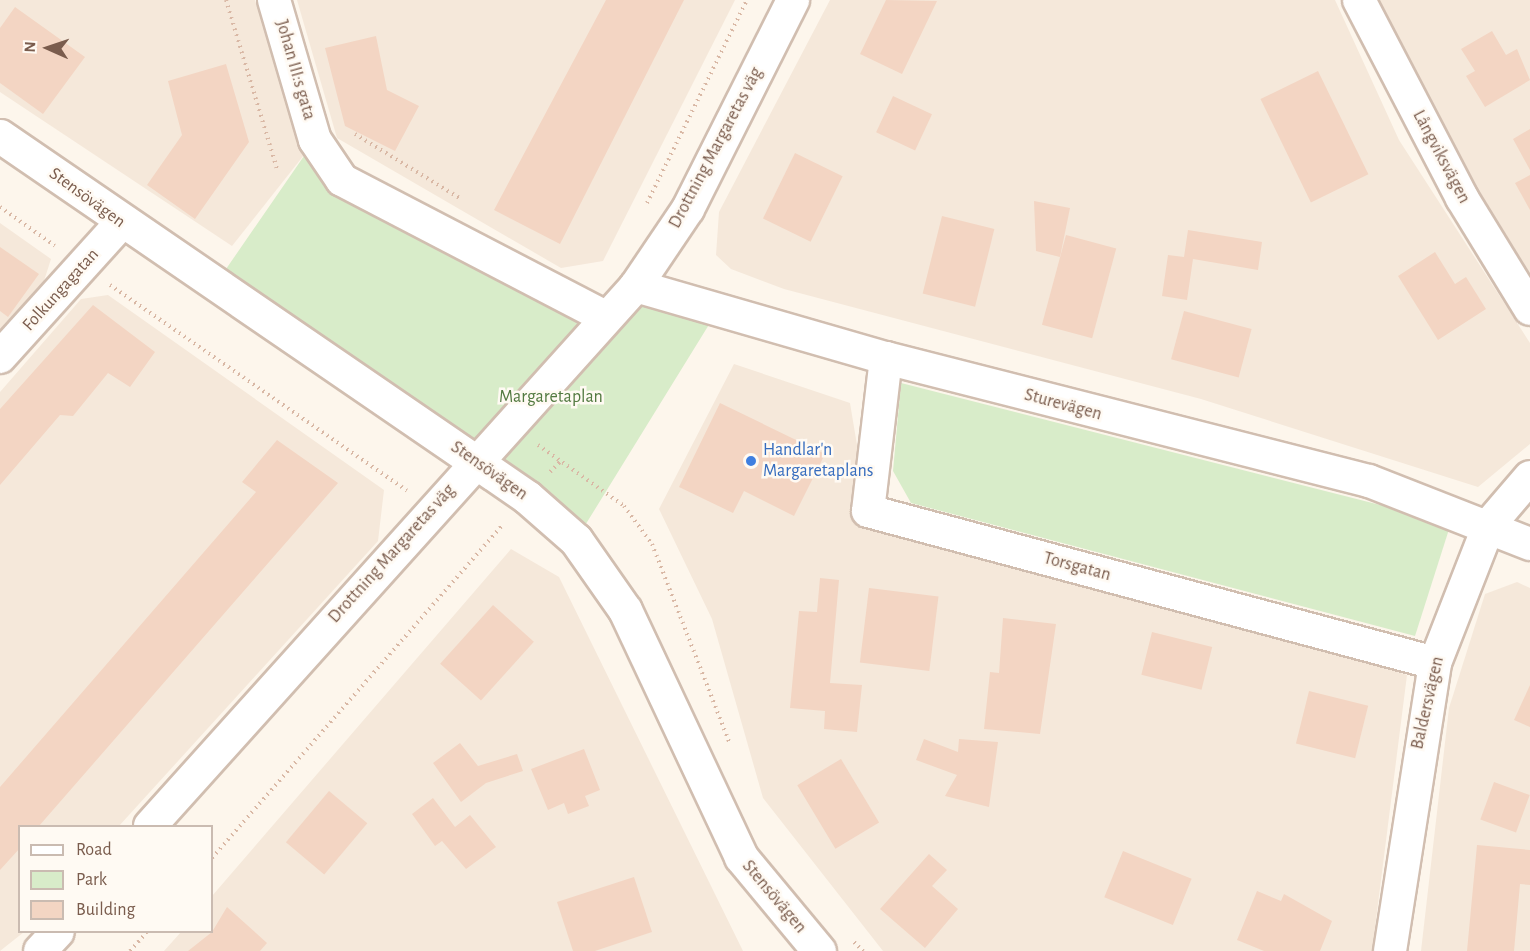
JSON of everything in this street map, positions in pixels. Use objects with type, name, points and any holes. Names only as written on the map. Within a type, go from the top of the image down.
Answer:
[{"type":"street","name":"Johan III:s gata","points":[[274,0],[315,140],[342,180],[605,317]]},
{"type":"street","name":"Drottning Margaretas väg","points":[[151,825],[475,461],[636,285],[688,209],[793,0]]},
{"type":"street","name":"Långviksvägen","points":[[1359,0],[1462,198],[1530,309]]},
{"type":"street","name":"Stensövägen","points":[[0,136],[121,223],[527,497],[576,540],[625,610],[741,857],[819,951]]},
{"type":"street","name":"Folkungagatan","points":[[0,357],[85,267],[121,223]]},
{"type":"street","name":"Sturevägen","points":[[636,285],[886,358],[1369,481],[1489,525],[1530,544]]},
{"type":"street","name":"Torsgatan","points":[[886,358],[868,511],[1435,663]]},
{"type":"street","name":"Baldersvägen","points":[[1390,951],[1418,747],[1435,663],[1489,525],[1530,477]]},
{"type":"street","name":"Sturevägen","points":[[1489,525],[1530,527]]},
{"type":"street","points":[[40,951],[56,933]]},
{"type":"path","points":[[226,0],[277,169]]},
{"type":"path","points":[[644,208],[747,0]]},
{"type":"path","points":[[345,128],[465,202]]},
{"type":"path","points":[[0,207],[432,509]]},
{"type":"path","points":[[213,857],[527,497]]},
{"type":"path","points":[[130,951],[146,933]]},
{"type":"shaded area","points":[[0,0],[255,0],[304,155],[232,246],[0,92]]},
{"type":"shaded area","points":[[297,0],[735,0],[603,261],[561,268],[337,138]]},
{"type":"shaded area","points":[[830,0],[1335,0],[1399,140],[1530,343],[1530,444],[1478,487],[1201,399],[784,289],[731,269],[716,255],[719,212]]},
{"type":"shaded area","points":[[1379,0],[1530,0],[1530,284],[1477,194]]},
{"type":"shaded area","points":[[0,223],[51,259],[42,287],[0,331]]},
{"type":"shaded area","points":[[108,295],[384,490],[378,541],[120,825],[18,825],[18,933],[23,933],[0,951],[0,392],[81,299]]},
{"type":"shaded area","points":[[734,364],[850,403],[868,511],[1407,675],[1372,951],[883,951],[763,798],[712,619],[659,509]]},
{"type":"shaded area","points":[[511,549],[559,577],[743,951],[164,951],[180,933],[213,933],[213,895]]},
{"type":"shaded area","points":[[1517,582],[1530,588],[1530,951],[1421,951],[1449,708],[1485,594]]},
{"type":"green space","name":"Margaretaplan","points":[[315,140],[342,180],[605,317],[636,286],[718,310],[576,540],[215,285]]},
{"type":"green space","points":[[901,383],[1451,523],[1415,636],[911,503],[893,471]]},
{"type":"building","points":[[606,0],[684,0],[560,244],[494,210]]},
{"type":"building","points":[[886,0],[937,1],[902,74],[860,54]]},
{"type":"building","points":[[15,7],[85,57],[43,114],[0,83],[0,28]]},
{"type":"building","points":[[1492,31],[1506,55],[1517,49],[1530,80],[1485,107],[1466,76],[1475,71],[1461,49]]},
{"type":"building","points":[[376,36],[387,90],[419,106],[395,151],[345,126],[325,48]]},
{"type":"building","points":[[226,64],[249,142],[195,219],[147,185],[182,135],[168,81]]},
{"type":"building","points":[[1318,71],[1368,174],[1311,202],[1260,99]]},
{"type":"building","points":[[893,96],[932,114],[915,150],[876,132]]},
{"type":"building","points":[[1530,129],[1530,170],[1513,139]]},
{"type":"building","points":[[795,153],[843,176],[811,242],[763,219]]},
{"type":"building","points":[[1530,175],[1530,210],[1515,183]]},
{"type":"building","points":[[1034,201],[1070,208],[1060,257],[1036,251]]},
{"type":"building","points":[[942,216],[994,229],[975,307],[923,294]]},
{"type":"building","points":[[1188,230],[1262,242],[1258,270],[1193,259],[1187,300],[1162,296],[1168,255],[1184,257]]},
{"type":"building","points":[[1066,235],[1116,248],[1092,338],[1042,325]]},
{"type":"building","points":[[0,247],[39,274],[8,317],[0,311]]},
{"type":"building","points":[[1435,252],[1455,284],[1466,277],[1486,309],[1438,340],[1398,276]]},
{"type":"building","points":[[93,305],[155,352],[130,387],[108,373],[73,416],[60,415],[0,485],[0,409]]},
{"type":"building","points":[[1184,311],[1252,329],[1239,377],[1171,359]]},
{"type":"building","points":[[720,403],[825,454],[794,516],[744,491],[733,513],[679,487]]},
{"type":"building","points":[[277,440],[338,483],[40,825],[18,825],[18,850],[0,870],[0,787],[256,492],[242,482]]},
{"type":"building","points":[[820,578],[839,580],[830,683],[862,685],[857,732],[824,729],[825,711],[790,708],[799,611],[817,612]]},
{"type":"building","points":[[869,588],[938,597],[929,671],[860,662]]},
{"type":"building","points":[[493,605],[534,642],[481,701],[440,664]]},
{"type":"building","points":[[1003,618],[1056,624],[1040,734],[984,729],[990,672],[999,673]]},
{"type":"building","points":[[1152,632],[1212,647],[1202,690],[1141,675]]},
{"type":"building","points":[[1530,685],[1530,727],[1514,720]]},
{"type":"building","points":[[1309,691],[1368,706],[1355,758],[1296,743]]},
{"type":"building","points":[[924,739],[958,752],[959,739],[998,742],[989,807],[945,796],[957,775],[916,760]]},
{"type":"building","points":[[460,743],[478,766],[517,754],[523,771],[486,783],[461,802],[433,763]]},
{"type":"building","points":[[584,749],[600,790],[585,796],[589,806],[568,814],[564,803],[548,810],[531,769]]},
{"type":"building","points":[[841,759],[879,822],[835,849],[797,785]]},
{"type":"building","points":[[1494,782],[1530,795],[1516,833],[1480,820]]},
{"type":"building","points":[[329,791],[367,823],[324,874],[286,842]]},
{"type":"building","points":[[433,798],[455,827],[470,815],[496,847],[466,869],[442,841],[435,846],[412,814]]},
{"type":"building","points":[[1477,845],[1530,850],[1530,885],[1520,884],[1514,951],[1467,951]]},
{"type":"building","points":[[1123,851],[1192,879],[1173,925],[1104,897]]},
{"type":"building","points":[[929,854],[947,870],[932,886],[958,909],[925,948],[880,909]]},
{"type":"building","points":[[634,877],[652,932],[595,951],[573,951],[557,902]]},
{"type":"building","points":[[1257,891],[1281,901],[1284,894],[1332,921],[1320,951],[1264,951],[1237,940]]},
{"type":"building","points":[[227,907],[267,943],[260,951],[188,951],[213,933]]},
{"type":"place","name":"Handlar'n Margaretaplans","points":[[751,461]]}]
